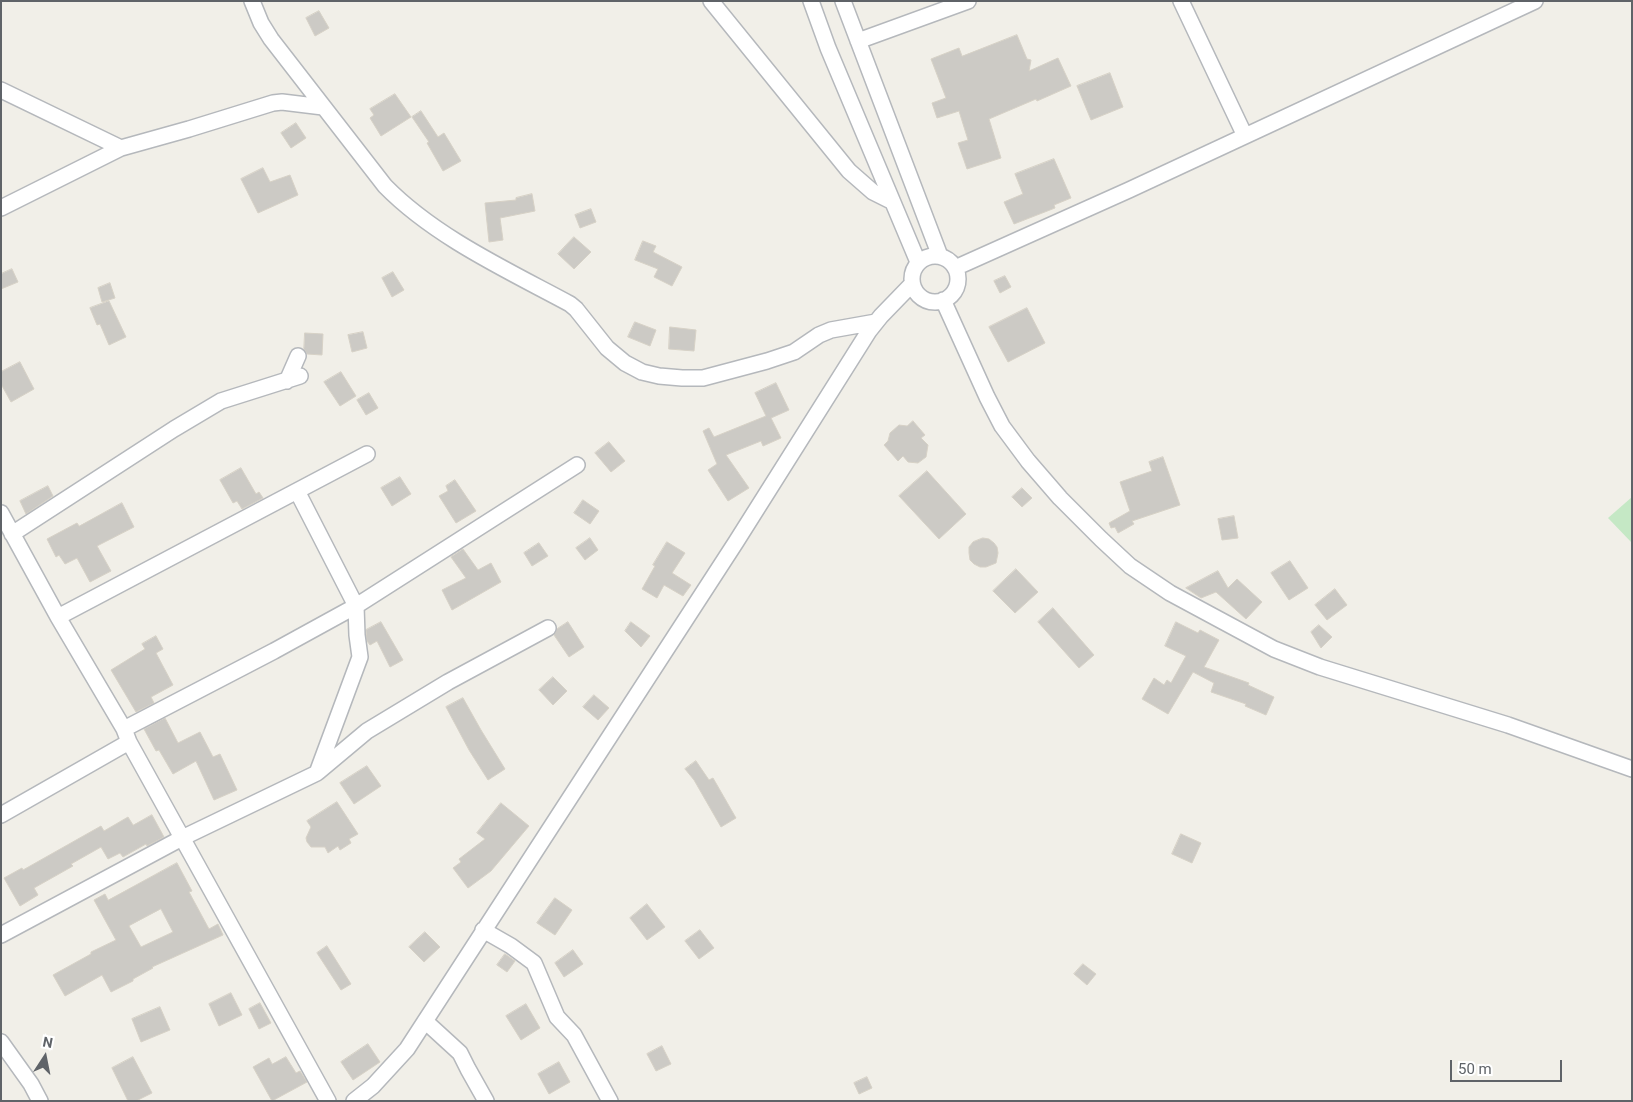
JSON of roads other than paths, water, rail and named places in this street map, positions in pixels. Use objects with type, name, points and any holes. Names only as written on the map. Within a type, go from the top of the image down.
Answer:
[{"type":"street","points":[[252,1],[261,23],[271,39],[385,186],[405,205],[464,246],[570,304],[607,348],[625,363],[642,372],[659,376],[703,378],[794,352],[819,335],[831,330],[876,322]]},
{"type":"street","points":[[711,1],[848,171],[873,192],[891,201]]},
{"type":"street","points":[[811,1],[828,48],[918,262]]},
{"type":"street","points":[[843,1],[940,256]]},
{"type":"street","points":[[858,41],[968,1]]},
{"type":"street","points":[[1181,1],[1245,136]]},
{"type":"street","points":[[955,268],[1129,190],[1535,1]]},
{"type":"street","points":[[1,90],[121,148]]},
{"type":"street","points":[[1,208],[121,148],[273,103],[282,102],[323,107]]},
{"type":"street","points":[[928,256],[940,256],[949,260],[955,268],[958,277],[957,286],[951,295],[943,300],[928,301],[921,297],[912,284],[914,269],[918,262],[928,256]]},
{"type":"street","points":[[354,1101],[373,1086],[407,1049],[736,542],[876,322],[912,284]]},
{"type":"street","points":[[943,300],[1002,426],[1028,462],[1060,498],[1130,566],[1170,593],[1274,649],[1320,668],[1508,725],[1632,769]]},
{"type":"street","points":[[12,534],[174,428],[221,402],[294,378],[298,356]]},
{"type":"street","points":[[58,617],[366,454]]},
{"type":"street","points":[[1,815],[126,736],[356,606],[577,465]]},
{"type":"street","points":[[297,491],[356,606],[360,657],[317,773]]},
{"type":"street","points":[[1,513],[328,1101]]},
{"type":"street","points":[[1,935],[182,838],[317,773],[367,731],[448,682],[548,628]]},
{"type":"street","points":[[483,930],[511,946],[534,963],[557,1017],[574,1035],[610,1101]]},
{"type":"street","points":[[425,1021],[460,1052],[486,1101]]},
{"type":"street","points":[[1,1042],[31,1084],[40,1101]]}]
